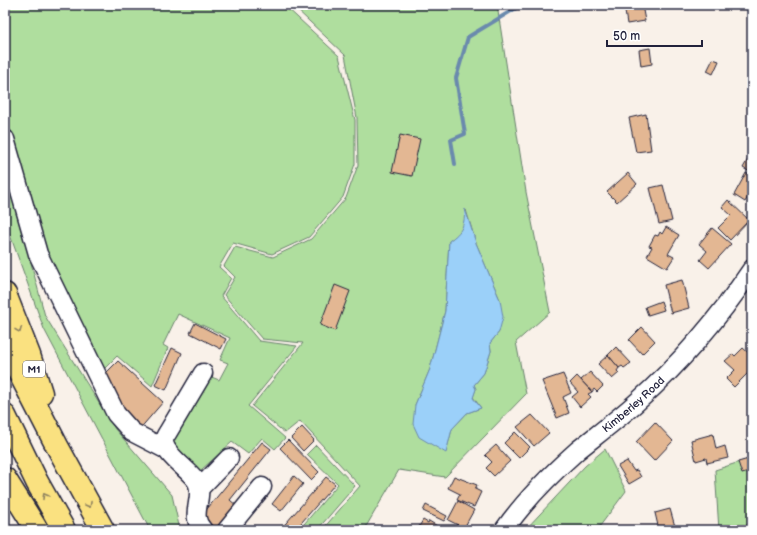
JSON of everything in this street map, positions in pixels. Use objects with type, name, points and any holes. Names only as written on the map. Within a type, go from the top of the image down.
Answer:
[{"type":"highway","name":"M1","points":[[5,294],[30,355],[57,446]]},
{"type":"highway","name":"M1","points":[[5,345],[57,446],[103,530]]},
{"type":"highway","points":[[5,416],[37,482],[64,530]]},
{"type":"highway","points":[[5,479],[37,530]]},
{"type":"street","points":[[5,139],[38,254],[116,414],[132,432],[167,450],[194,478],[199,489],[196,519],[203,530]]},
{"type":"street","name":"Kimberley Road","points":[[504,530],[518,510],[577,451],[637,402],[676,366],[747,288],[752,269]]},
{"type":"street","points":[[167,450],[164,443],[165,438],[203,373]]},
{"type":"street","points":[[199,489],[229,458]]},
{"type":"street","points":[[227,530],[262,487]]},
{"type":"green space","points":[[5,5],[284,5],[339,56],[355,120],[355,164],[343,197],[309,237],[272,254],[233,243],[219,267],[231,278],[221,296],[259,341],[297,346],[248,406],[285,438],[275,449],[262,438],[248,454],[232,442],[200,471],[170,445],[209,376],[219,380],[228,363],[220,360],[230,338],[178,314],[163,345],[168,348],[152,386],[117,356],[100,373],[42,253],[5,124]]},
{"type":"green space","points":[[292,5],[497,5],[526,192],[550,312],[516,342],[526,394],[445,477],[399,470],[364,530],[322,530],[360,486],[300,421],[285,433],[252,406],[303,343],[262,339],[224,295],[235,277],[224,266],[235,247],[273,257],[311,239],[346,198],[358,165],[357,118],[345,55]],"holes":[[[466,210],[476,243],[500,300],[499,332],[490,343],[491,351],[484,373],[474,385],[476,389],[473,397],[481,408],[467,413],[452,429],[446,452],[415,405],[430,369],[445,311],[449,241],[461,231]]]},
{"type":"green space","points":[[5,164],[45,316],[115,429],[172,495],[180,530],[150,530],[44,329],[5,221]]},
{"type":"green space","points":[[316,445],[355,486],[317,530],[299,530],[338,484],[307,454]]},
{"type":"green space","points":[[605,449],[626,491],[597,530],[525,530],[585,466]]},
{"type":"green space","points":[[752,458],[752,530],[719,530],[715,470]]},
{"type":"water","points":[[465,209],[476,243],[500,300],[503,317],[499,332],[490,343],[491,351],[484,373],[474,385],[476,389],[473,398],[481,408],[467,413],[452,429],[446,453],[419,437],[413,424],[415,405],[430,369],[445,311],[449,241],[462,228]]},
{"type":"building","points":[[624,5],[642,5],[645,21],[627,24]]},
{"type":"building","points":[[650,48],[652,64],[641,66],[639,50]]},
{"type":"building","points":[[713,59],[719,61],[713,74],[707,71]]},
{"type":"building","points":[[646,114],[651,150],[636,152],[629,118]]},
{"type":"building","points":[[400,135],[420,139],[412,176],[392,172]]},
{"type":"building","points":[[752,152],[752,173],[743,168]]},
{"type":"building","points":[[628,173],[637,184],[617,202],[607,192]]},
{"type":"building","points":[[746,173],[752,176],[752,190],[745,202],[734,195]]},
{"type":"building","points":[[663,185],[672,221],[659,224],[650,188]]},
{"type":"building","points":[[728,200],[749,220],[730,240],[718,228],[731,215],[722,207]]},
{"type":"building","points":[[666,227],[679,235],[668,254],[674,257],[667,268],[647,256],[652,247],[649,246],[655,235],[658,236],[660,232],[662,234]]},
{"type":"building","points":[[712,228],[731,244],[709,268],[700,260],[707,251],[699,244]]},
{"type":"building","points":[[682,280],[689,308],[671,313],[664,285]]},
{"type":"building","points":[[335,285],[350,291],[335,331],[320,325]]},
{"type":"building","points":[[661,301],[664,310],[648,315],[645,307]]},
{"type":"building","points":[[195,323],[226,339],[221,349],[190,333]]},
{"type":"building","points":[[642,327],[655,341],[642,354],[629,340]]},
{"type":"building","points":[[616,347],[631,363],[624,368],[622,366],[619,368],[608,355]]},
{"type":"building","points":[[172,348],[182,353],[166,390],[155,385]]},
{"type":"building","points":[[743,348],[752,356],[752,369],[734,387],[726,379],[735,370],[725,361],[733,354],[735,356]]},
{"type":"building","points":[[608,355],[619,368],[617,371],[619,373],[612,379],[598,364]]},
{"type":"building","points":[[118,361],[163,402],[138,431],[101,378]]},
{"type":"building","points":[[590,372],[603,386],[597,392],[594,389],[592,392],[581,380]]},
{"type":"building","points":[[563,374],[571,393],[563,397],[569,413],[557,418],[542,381]]},
{"type":"building","points":[[577,376],[592,392],[588,394],[591,397],[580,407],[572,397],[578,392],[570,383]]},
{"type":"building","points":[[532,415],[549,433],[534,446],[517,427]]},
{"type":"building","points":[[655,422],[673,441],[654,461],[636,442]]},
{"type":"building","points":[[302,427],[314,440],[303,451],[291,438]]},
{"type":"building","points":[[515,432],[530,447],[519,458],[504,443]]},
{"type":"building","points":[[713,434],[716,449],[725,446],[728,458],[707,463],[706,458],[696,461],[691,440]]},
{"type":"building","points":[[288,440],[319,472],[311,480],[280,448]]},
{"type":"building","points":[[262,442],[271,449],[230,500],[237,506],[218,530],[211,530],[198,520]]},
{"type":"building","points":[[496,445],[510,461],[494,476],[486,468],[492,462],[485,455]]},
{"type":"building","points":[[752,458],[752,471],[742,474],[738,462]]},
{"type":"building","points":[[627,461],[634,471],[637,470],[641,477],[629,484],[618,466]]},
{"type":"building","points":[[294,476],[303,484],[281,511],[272,504]]},
{"type":"building","points":[[454,476],[477,485],[475,489],[481,492],[474,507],[457,500],[460,494],[448,488]]},
{"type":"building","points":[[326,477],[335,484],[295,530],[280,530]]},
{"type":"building","points":[[458,501],[474,510],[464,528],[448,520]]},
{"type":"building","points":[[426,505],[447,516],[444,521],[423,511]]},
{"type":"building","points":[[670,509],[676,530],[659,530],[655,513]]},
{"type":"building","points":[[423,520],[428,523],[429,521],[444,530],[417,530]]},
{"type":"building","points":[[246,525],[252,530],[242,530]]},
{"type":"waterway","points":[[455,164],[451,140],[465,134],[456,78],[468,37],[521,5]]}]
